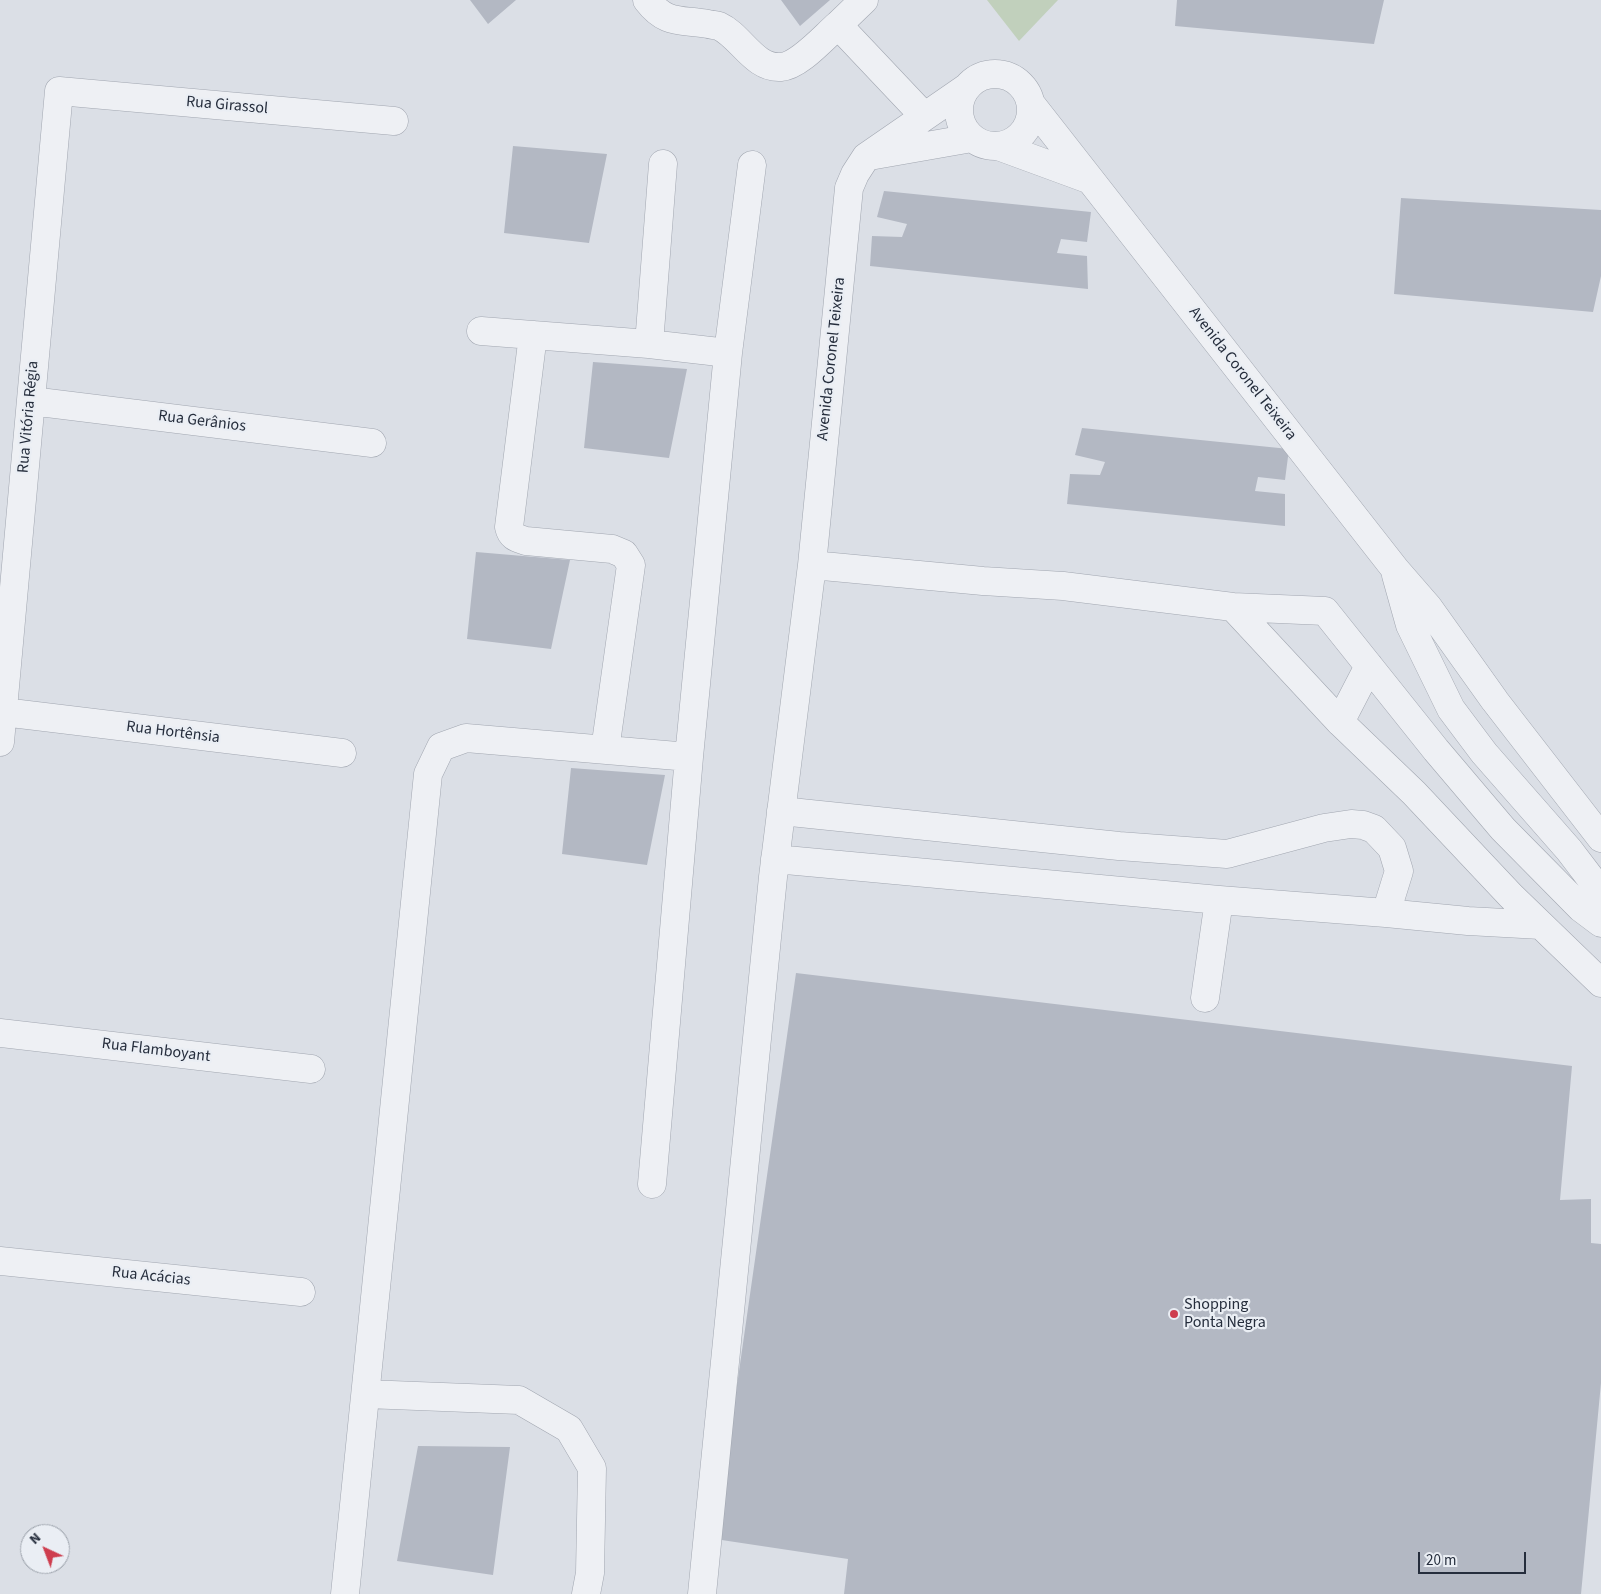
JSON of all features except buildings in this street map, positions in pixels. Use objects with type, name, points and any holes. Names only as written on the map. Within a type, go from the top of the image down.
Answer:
[{"type":"street","points":[[647,0],[655,11],[671,20],[719,26],[736,38],[764,65],[781,67],[797,62],[864,0]]},
{"type":"street","points":[[838,25],[924,116]]},
{"type":"street","name":"Avenida Coronel Teixeira","points":[[702,1594],[781,811],[812,566],[849,188],[866,157],[977,79],[990,74],[1004,75],[1017,81],[1026,91],[1031,104],[1088,178],[1395,569],[1428,606],[1495,701],[1601,838]]},
{"type":"street","points":[[966,88],[960,101],[959,114],[963,127],[972,138],[984,145],[998,146],[1009,144],[1019,137],[1027,127],[1031,116],[1031,104]]},
{"type":"street","name":"Rua Girassol","points":[[59,91],[394,121]]},
{"type":"street","name":"Rua Vitória Régia","points":[[0,742],[59,91]]},
{"type":"street","points":[[866,157],[972,138]]},
{"type":"street","points":[[998,146],[1088,178]]},
{"type":"street","points":[[649,344],[663,164]]},
{"type":"street","points":[[652,1184],[689,757],[728,353],[752,165]]},
{"type":"street","points":[[481,331],[649,344],[728,353]]},
{"type":"street","points":[[533,335],[509,527],[510,533],[516,538],[526,541],[612,549],[624,554],[631,565],[605,750]]},
{"type":"street","name":"Rua Gerânios","points":[[31,401],[372,443]]},
{"type":"street","points":[[812,566],[1063,586],[1234,607],[1325,611],[1503,829],[1581,908],[1601,923]]},
{"type":"street","points":[[1395,569],[1410,626],[1451,710],[1484,753],[1568,850],[1601,892]]},
{"type":"street","points":[[1234,607],[1340,722],[1414,793],[1511,896],[1601,983]]},
{"type":"street","points":[[1340,722],[1369,666]]},
{"type":"street","name":"Rua Hortênsia","points":[[3,712],[342,753]]},
{"type":"street","points":[[346,1594],[428,774],[441,747],[466,738],[689,757]]},
{"type":"street","points":[[781,811],[1118,846],[1227,854],[1324,828],[1351,824],[1363,825],[1374,829],[1392,848],[1400,871],[1386,913]]},
{"type":"street","points":[[776,859],[1219,900],[1386,913],[1468,922],[1541,925]]},
{"type":"street","points":[[1205,998],[1219,900]]},
{"type":"street","name":"Rua Flamboyant","points":[[0,1033],[311,1069]]},
{"type":"street","name":"Rua Acácias","points":[[0,1261],[301,1292]]},
{"type":"street","points":[[366,1394],[519,1400],[569,1429],[592,1468],[590,1572],[586,1594]]},
{"type":"green space","points":[[987,0],[1058,0],[1019,41]]},
{"type":"place","name":"Shopping Ponta Negra","points":[[1174,1314]]}]
